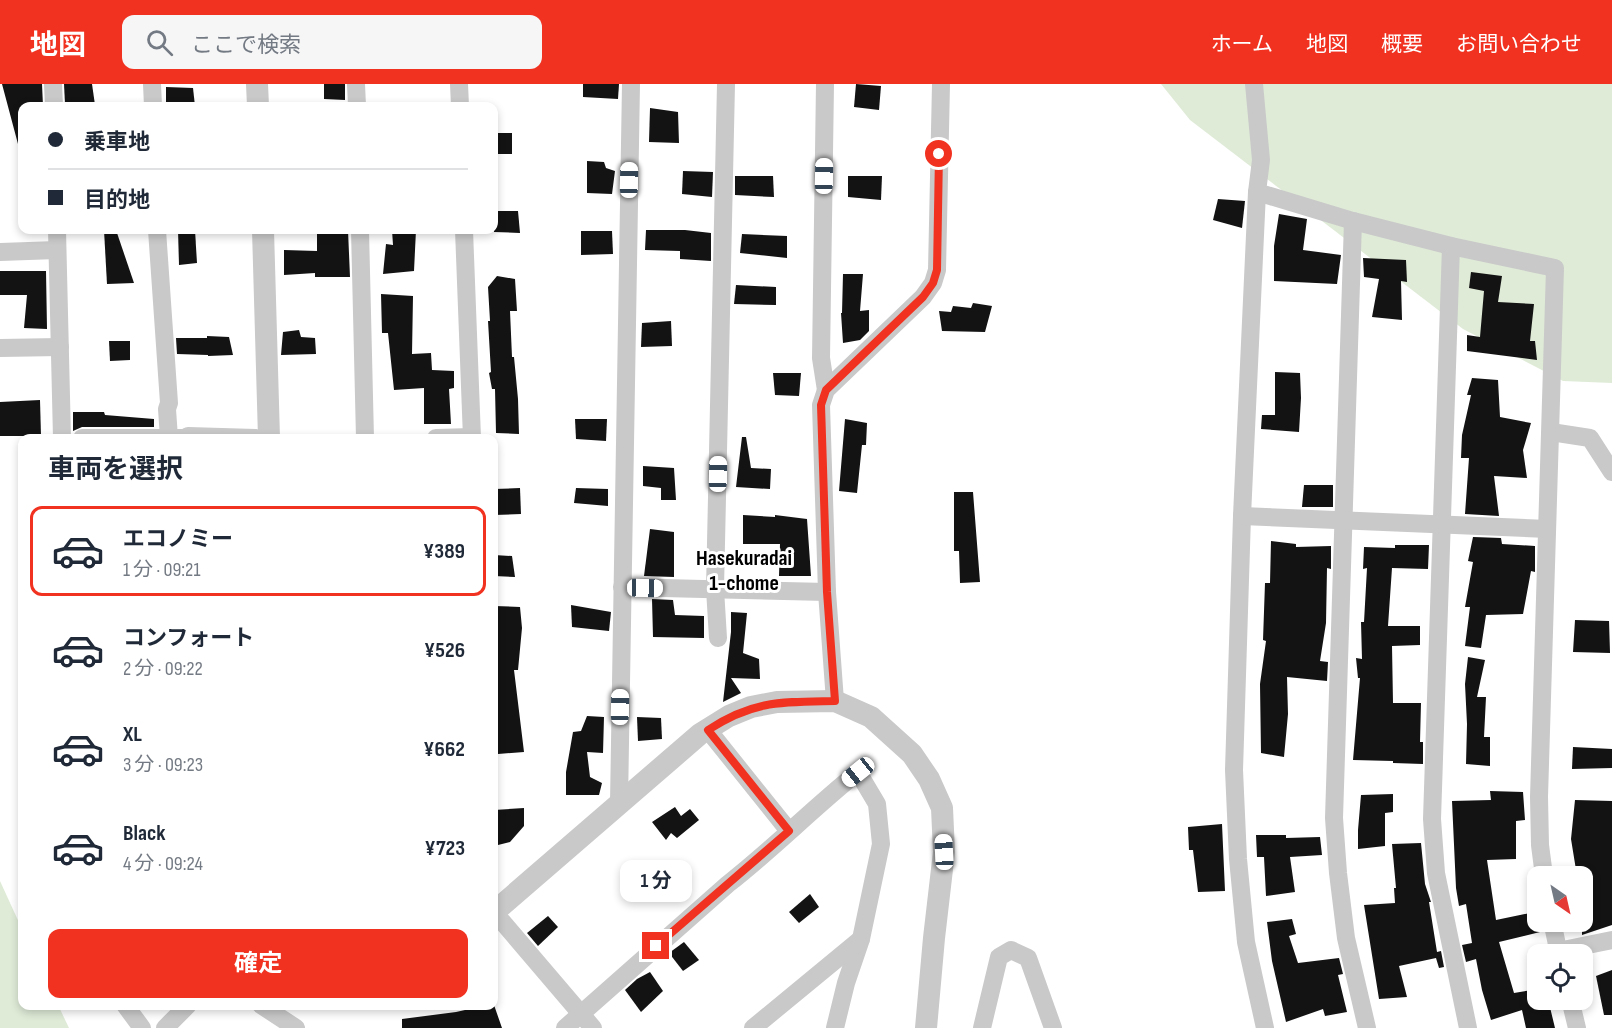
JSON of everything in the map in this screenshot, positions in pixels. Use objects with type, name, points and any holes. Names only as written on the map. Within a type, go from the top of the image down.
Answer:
[{"type":"street","points":[[53,84],[54,102]]},
{"type":"street","points":[[152,84],[153,102]]},
{"type":"street","points":[[257,84],[258,102]]},
{"type":"street","points":[[356,84],[357,102]]},
{"type":"street","points":[[459,84],[460,102]]},
{"type":"street","points":[[619,803],[631,84]]},
{"type":"street","points":[[718,638],[715,589],[726,84]]},
{"type":"street","points":[[825,84],[821,358],[826,390],[821,405],[827,592],[835,701]]},
{"type":"street","points":[[826,390],[923,297],[933,283],[937,270],[941,84]]},
{"type":"street","points":[[1254,84],[1262,160],[1257,192],[1242,516],[1234,770],[1238,859],[1246,942],[1265,1028]]},
{"type":"street","points":[[1257,192],[1353,221],[1451,246],[1555,268],[1539,797],[1543,866]]},
{"type":"street","points":[[1353,221],[1342,520],[1335,818],[1338,873],[1346,938],[1367,1028]]},
{"type":"street","points":[[57,234],[62,434]]},
{"type":"street","points":[[157,234],[170,404],[167,409],[169,434]]},
{"type":"street","points":[[263,234],[268,434]]},
{"type":"street","points":[[360,234],[365,434]]},
{"type":"street","points":[[464,234],[472,434]]},
{"type":"street","points":[[1451,246],[1432,819],[1436,873],[1468,1028]]},
{"type":"street","points":[[0,252],[57,250]]},
{"type":"street","points":[[0,348],[60,347]]},
{"type":"street","points":[[1551,432],[1590,438],[1612,472]]},
{"type":"street","points":[[1242,516],[1547,529]]},
{"type":"street","points":[[622,588],[827,592]]},
{"type":"street","points":[[498,909],[700,734],[729,716],[751,707],[777,702],[835,701],[871,717],[912,753],[929,779],[942,808],[944,852],[926,1028]]},
{"type":"street","points":[[708,730],[789,831]]},
{"type":"street","points":[[565,1028],[858,772],[877,804],[881,844],[861,939],[835,1028]]},
{"type":"street","points":[[498,917],[593,1028]]},
{"type":"street","points":[[753,1028],[861,939]]},
{"type":"street","points":[[1593,945],[1612,940]]},
{"type":"street","points":[[982,1028],[999,957],[1011,950],[1028,958],[1053,1028]]},
{"type":"street","points":[[129,1010],[142,1028]]},
{"type":"street","points":[[165,1028],[183,1010]]},
{"type":"street","points":[[269,1010],[296,1028]]},
{"type":"street","points":[[1572,1010],[1576,1028]]},
{"type":"green space","points":[[1161,84],[1612,84],[1612,383],[1563,381],[1463,329],[1190,120]]},
{"type":"green space","points":[[0,881],[18,920],[18,1010],[60,1010],[69,1028],[0,1028]]},
{"type":"building","points":[[2,84],[42,84],[43,102],[18,102],[18,144]]},
{"type":"building","points":[[64,84],[92,84],[95,102],[65,102]]},
{"type":"building","points":[[324,84],[345,84],[345,100],[324,99]]},
{"type":"building","points":[[583,84],[619,84],[618,99],[583,97]]},
{"type":"building","points":[[856,84],[881,86],[879,110],[854,107]]},
{"type":"building","points":[[166,87],[193,88],[195,102],[166,102]]},
{"type":"building","points":[[650,108],[678,112],[679,143],[649,142]]},
{"type":"building","points":[[498,133],[512,133],[512,154],[498,154]]},
{"type":"building","points":[[587,161],[604,162],[606,168],[615,171],[612,194],[587,193]]},
{"type":"building","points":[[683,171],[713,172],[712,197],[682,194]]},
{"type":"building","points":[[735,176],[773,176],[774,197],[735,195]]},
{"type":"building","points":[[848,176],[882,176],[881,200],[848,197]]},
{"type":"building","points":[[1218,199],[1245,201],[1242,228],[1213,220]]},
{"type":"building","points":[[498,211],[518,211],[520,233],[498,232]]},
{"type":"building","points":[[1279,214],[1307,219],[1303,250],[1341,255],[1337,284],[1274,281],[1274,246]]},
{"type":"building","points":[[646,230],[711,233],[711,261],[680,259],[680,251],[645,250]]},
{"type":"building","points":[[581,231],[612,231],[613,254],[581,255]]},
{"type":"building","points":[[104,234],[117,234],[134,283],[107,284]]},
{"type":"building","points":[[178,234],[195,234],[197,263],[179,265]]},
{"type":"building","points":[[317,234],[348,234],[350,277],[315,277],[315,273],[284,275],[284,250],[317,251]]},
{"type":"building","points":[[392,234],[416,234],[414,271],[383,274],[386,244],[393,245]]},
{"type":"building","points":[[742,234],[787,236],[787,258],[740,253]]},
{"type":"building","points":[[1363,258],[1406,260],[1407,282],[1401,281],[1402,320],[1372,317],[1379,279],[1364,277]]},
{"type":"building","points":[[0,271],[46,271],[47,329],[24,328],[27,295],[0,295]]},
{"type":"building","points":[[1471,272],[1502,276],[1498,302],[1534,304],[1530,341],[1535,341],[1537,360],[1467,351],[1467,335],[1480,337],[1484,291],[1469,288]]},
{"type":"building","points":[[843,274],[863,274],[860,311],[869,310],[869,331],[860,340],[843,343],[841,313]]},
{"type":"building","points":[[497,276],[515,279],[517,311],[510,311],[519,434],[496,433],[495,389],[492,389],[489,373],[491,372],[488,287]]},
{"type":"building","points":[[736,285],[776,287],[776,305],[734,304]]},
{"type":"building","points":[[381,294],[413,296],[412,354],[431,353],[432,370],[454,371],[454,388],[449,389],[451,424],[424,424],[424,388],[394,390],[388,333],[382,333]]},
{"type":"building","points":[[973,303],[992,306],[985,332],[942,331],[939,311],[951,312],[953,306],[971,308]]},
{"type":"building","points":[[671,321],[672,346],[641,347],[642,323]]},
{"type":"building","points":[[299,330],[301,337],[315,338],[316,354],[281,355],[283,332]]},
{"type":"building","points":[[207,336],[229,337],[233,355],[177,354],[176,338],[207,338]]},
{"type":"building","points":[[109,341],[130,341],[130,360],[110,361]]},
{"type":"building","points":[[1275,372],[1300,373],[1299,432],[1261,429],[1262,415],[1275,415]]},
{"type":"building","points":[[773,373],[801,373],[799,396],[775,395]]},
{"type":"building","points":[[1472,378],[1498,380],[1500,417],[1531,423],[1523,450],[1527,478],[1494,476],[1499,516],[1465,514],[1469,458],[1461,458],[1462,435],[1471,395],[1467,395]]},
{"type":"building","points":[[40,400],[41,434],[0,436],[0,402]]},
{"type":"building","points":[[73,412],[104,412],[105,415],[154,419],[154,427],[82,427],[73,431]]},
{"type":"building","points":[[575,419],[607,419],[606,441],[576,439]]},
{"type":"building","points":[[845,419],[867,423],[866,445],[862,445],[857,493],[839,491]]},
{"type":"building","points":[[742,437],[746,437],[751,468],[771,469],[770,489],[736,487]]},
{"type":"building","points":[[643,466],[674,468],[676,500],[661,500],[661,488],[643,486]]},
{"type":"building","points":[[1304,485],[1333,485],[1333,507],[1302,507]]},
{"type":"building","points":[[520,488],[521,514],[498,515],[498,489]]},
{"type":"building","points":[[576,488],[608,489],[608,506],[574,503]]},
{"type":"building","points":[[954,492],[973,492],[980,582],[960,583],[959,551],[954,551]]},
{"type":"building","points":[[743,515],[775,517],[775,515],[807,519],[811,576],[779,576],[780,544],[743,544]]},
{"type":"building","points":[[650,529],[674,532],[674,577],[644,576]]},
{"type":"building","points":[[1473,537],[1501,538],[1502,544],[1535,546],[1535,572],[1531,571],[1523,614],[1486,615],[1481,648],[1465,646],[1470,607],[1465,607],[1473,562],[1468,561]]},
{"type":"building","points":[[1271,541],[1296,544],[1296,547],[1331,546],[1331,569],[1327,568],[1326,623],[1320,661],[1328,662],[1327,681],[1287,677],[1288,714],[1284,757],[1261,753],[1260,684],[1266,641],[1263,640],[1265,583],[1270,583]]},
{"type":"building","points":[[1395,545],[1429,545],[1428,569],[1392,568],[1388,626],[1420,626],[1420,645],[1392,646],[1393,703],[1421,703],[1420,742],[1423,742],[1423,764],[1353,760],[1360,678],[1358,678],[1356,658],[1362,659],[1361,622],[1364,622],[1367,568],[1363,569],[1364,547],[1395,548]]},
{"type":"building","points":[[498,555],[512,556],[515,577],[498,576]]},
{"type":"building","points":[[652,599],[673,600],[675,615],[704,616],[704,638],[653,637]]},
{"type":"building","points":[[571,605],[611,612],[609,631],[572,627]]},
{"type":"building","points":[[498,606],[520,607],[522,628],[518,670],[514,670],[524,752],[498,754]]},
{"type":"building","points":[[731,612],[747,613],[743,653],[759,659],[760,679],[731,678],[741,693],[723,702],[731,632]]},
{"type":"building","points":[[1575,620],[1609,621],[1610,653],[1573,652]]},
{"type":"building","points":[[1468,657],[1485,660],[1477,697],[1486,697],[1484,737],[1490,737],[1490,766],[1466,764],[1465,684]]},
{"type":"building","points":[[587,716],[604,717],[603,753],[587,752],[590,777],[602,783],[599,795],[566,795],[566,772],[573,732],[581,731]]},
{"type":"building","points":[[637,717],[661,718],[662,739],[638,741]]},
{"type":"building","points":[[1573,747],[1612,749],[1612,768],[1572,769]]},
{"type":"building","points":[[1490,791],[1523,792],[1525,820],[1516,821],[1516,859],[1487,860],[1496,920],[1527,914],[1527,932],[1540,932],[1499,942],[1514,993],[1527,991],[1527,1010],[1551,1010],[1555,1028],[1526,1028],[1522,1010],[1491,1020],[1476,959],[1466,962],[1462,945],[1472,943],[1466,904],[1459,906],[1456,888],[1452,801],[1491,800]]},
{"type":"building","points":[[1393,794],[1393,812],[1385,813],[1385,846],[1358,849],[1361,795]]},
{"type":"building","points":[[1575,800],[1612,801],[1612,925],[1593,931],[1593,866],[1575,866],[1571,839]]},
{"type":"building","points":[[675,807],[681,816],[690,809],[699,820],[677,838],[671,833],[666,840],[652,822]]},
{"type":"building","points":[[524,808],[524,826],[510,842],[498,845],[498,810]]},
{"type":"building","points":[[1222,824],[1225,891],[1198,892],[1193,850],[1189,850],[1188,827]]},
{"type":"building","points":[[1256,835],[1286,835],[1286,838],[1320,837],[1322,855],[1290,857],[1295,892],[1266,896],[1264,857],[1257,857]]},
{"type":"building","points":[[1421,843],[1425,884],[1431,902],[1429,902],[1437,952],[1441,951],[1444,967],[1439,968],[1436,958],[1399,966],[1407,997],[1379,999],[1364,905],[1395,903],[1392,844]]},
{"type":"building","points":[[810,894],[819,907],[799,923],[789,912]]},
{"type":"building","points":[[548,916],[558,927],[538,946],[527,933]]},
{"type":"building","points":[[1292,919],[1296,934],[1289,936],[1298,963],[1339,958],[1343,974],[1338,975],[1347,1012],[1325,1016],[1323,1009],[1286,1022],[1272,961],[1267,922]]},
{"type":"building","points":[[684,942],[699,960],[683,971],[669,953]]},
{"type":"building","points":[[1612,970],[1612,1015],[1604,1015],[1596,976]]},
{"type":"building","points":[[650,972],[663,991],[641,1012],[625,990],[637,979]]},
{"type":"building","points":[[496,1010],[502,1028],[402,1028],[402,1019],[456,1012]]},
{"type":"district","name":"Hasekuradai 1-chome","points":[[744,570]]},
{"type":"route","points":[[656,946],[789,831],[708,730],[729,716],[751,707],[777,702],[835,701],[827,592],[821,405],[826,390],[923,297],[933,283],[937,270],[939,154]]}]
